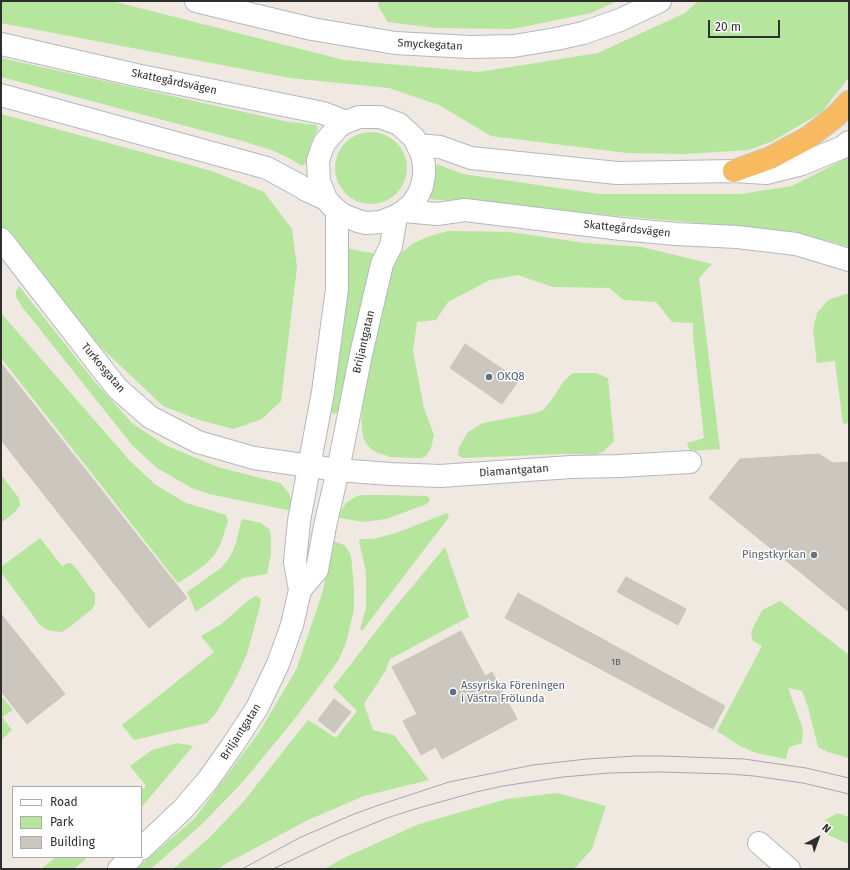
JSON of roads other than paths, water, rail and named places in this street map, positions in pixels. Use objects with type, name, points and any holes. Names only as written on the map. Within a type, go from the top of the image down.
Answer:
[{"type":"highway","points":[[734,171],[770,158],[809,137],[836,116],[849,102]]},
{"type":"street","name":"Smyckegatan","points":[[196,1],[312,29],[395,43],[470,47],[514,46],[583,33],[620,20],[660,1]]},
{"type":"street","name":"Skattegårdsvägen","points":[[1,44],[136,75],[323,113],[346,122]]},
{"type":"street","name":"Skattegårdsvägen","points":[[1,95],[267,168],[302,186],[351,219],[366,223],[382,222],[400,214],[412,204],[422,186],[424,175],[423,160],[418,145],[405,128],[387,118],[366,116],[346,122],[331,134],[320,151],[318,161],[319,181],[332,205]]},
{"type":"street","points":[[418,145],[440,147],[471,158],[617,173],[734,171],[766,173],[802,164],[842,147],[849,142]]},
{"type":"street","name":"Briljantgatan","points":[[142,848],[183,809],[208,780],[257,708],[278,664],[292,625],[300,590],[295,562],[299,521],[323,392],[337,289],[332,205]]},
{"type":"street","name":"Skattegårdsvägen","points":[[400,214],[437,214],[465,210],[629,230],[737,237],[796,244],[849,260]]},
{"type":"street","name":"Briljantgatan","points":[[300,590],[317,570],[361,354],[382,264],[391,246],[400,214]]},
{"type":"street","name":"Turkosgatan","points":[[1,239],[117,388],[150,417],[198,442],[254,458],[310,466]]},
{"type":"street","name":"Diamantgatan","points":[[338,470],[440,476],[570,467],[690,462]]},
{"type":"street","points":[[310,466],[338,470]]},
{"type":"street","points":[[758,843],[789,869]]},
{"type":"street","points":[[119,869],[131,858]]},
{"type":"tram line","points":[[242,869],[299,838],[376,806],[449,782],[533,765],[587,759],[636,756],[744,759],[806,768],[849,778]]},
{"type":"tram line","points":[[273,869],[338,838],[387,818],[415,809],[503,786],[563,777],[609,773],[660,772],[730,774],[803,783],[849,794]]},
{"type":"place","name":"OKQ8","points":[[489,377]]},
{"type":"place","name":"Pingstkyrkan","points":[[814,555]]},
{"type":"place","name":"Assyriska Föreningen i Västra Frölunda","points":[[453,692]]}]
